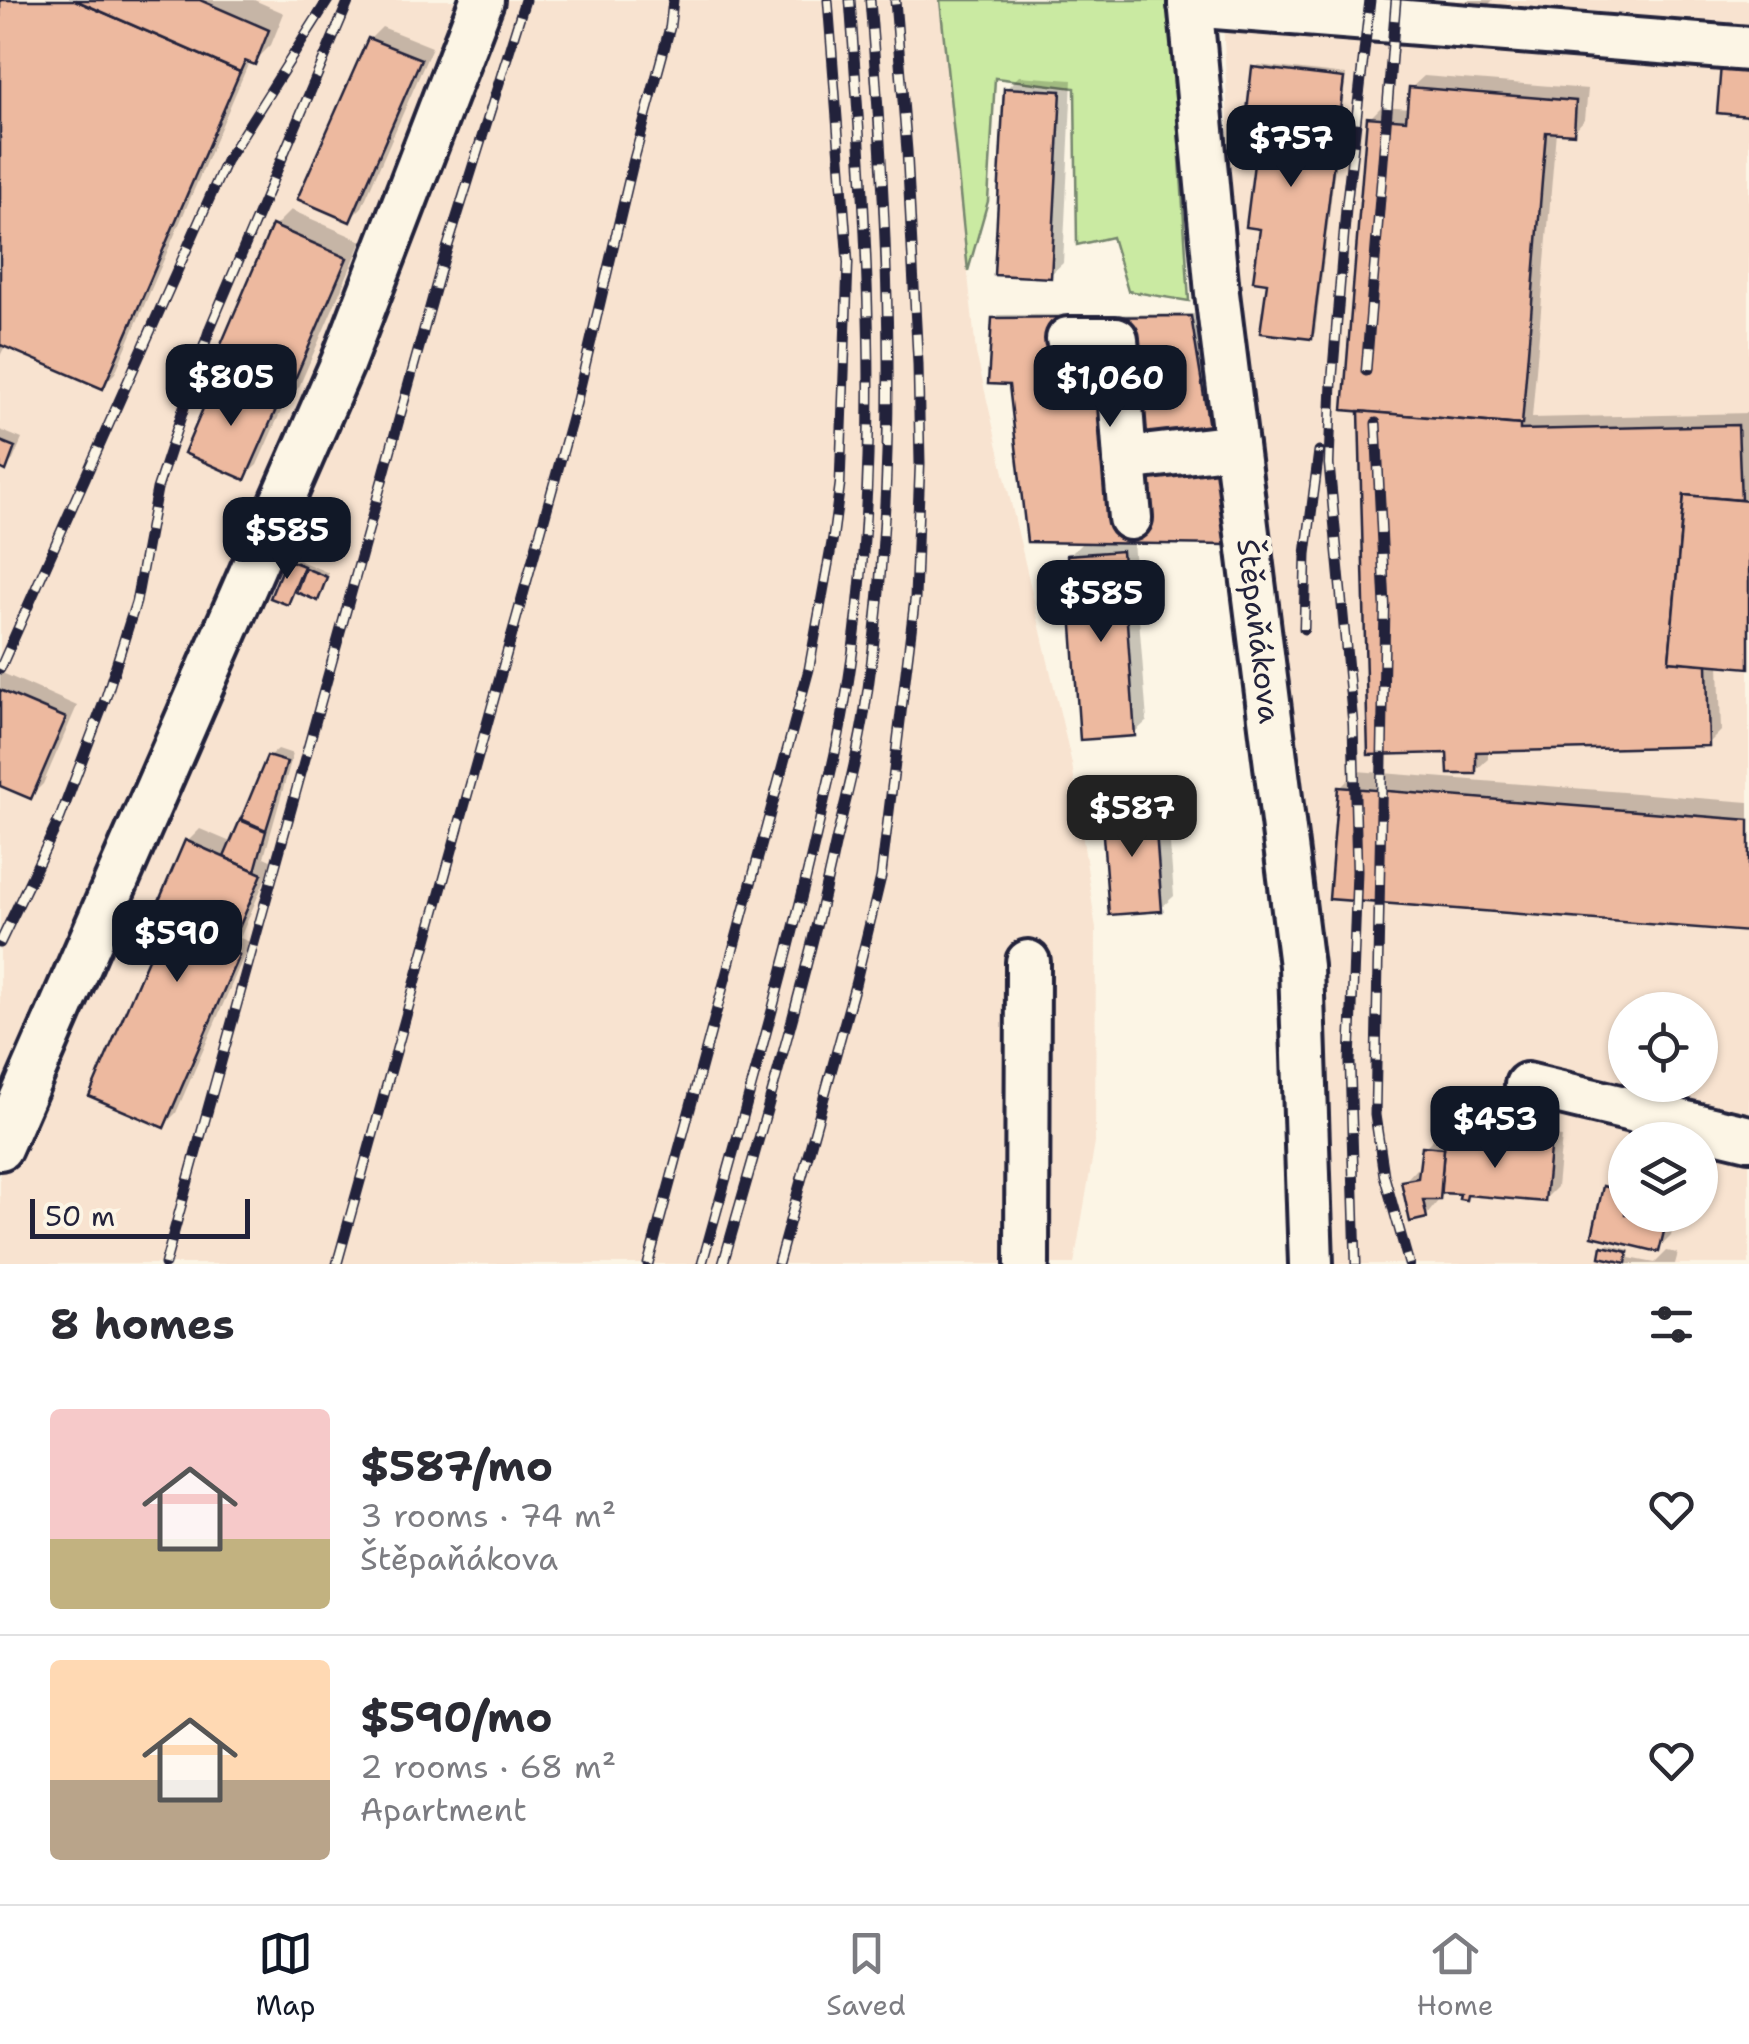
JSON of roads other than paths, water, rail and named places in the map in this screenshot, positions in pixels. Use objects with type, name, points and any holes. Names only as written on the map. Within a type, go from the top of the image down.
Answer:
[{"type":"street","points":[[0,1148],[344,362],[482,0]]},
{"type":"street","points":[[1190,2],[1749,49]]},
{"type":"street","name":"Štěpaňákova","points":[[1190,2],[1217,293],[1301,966],[1311,1264]]},
{"type":"street","points":[[1068,339],[1116,338],[1130,518]]},
{"type":"street","points":[[1125,459],[1236,446]]},
{"type":"street","points":[[1028,962],[1028,1264]]},
{"type":"street","points":[[1527,1085],[1749,1138]]},
{"type":"railway","points":[[0,669],[226,161],[328,0]]},
{"type":"railway","points":[[0,943],[60,818],[106,697],[136,602],[157,489],[210,328],[349,0]]},
{"type":"railway","points":[[165,1264],[441,268],[525,0]]},
{"type":"railway","points":[[337,1264],[576,404],[670,27],[673,0]]},
{"type":"railway","points":[[648,1264],[809,669],[833,537],[840,484],[848,263],[828,0]]},
{"type":"railway","points":[[702,1264],[807,875],[842,722],[857,620],[865,532],[869,355],[850,0]]},
{"type":"railway","points":[[723,1264],[824,894],[861,731],[876,626],[887,448],[888,358],[870,0]]},
{"type":"railway","points":[[778,1264],[881,877],[915,598],[920,464],[918,364],[895,0]]},
{"type":"railway","points":[[1356,1264],[1350,1063],[1357,871],[1353,724],[1329,464],[1346,209],[1370,0]]},
{"type":"railway","points":[[1366,371],[1396,0]]},
{"type":"railway","points":[[1376,423],[1385,606],[1375,1115],[1384,1175],[1409,1264]]},
{"type":"railway","points":[[1304,629],[1306,554],[1319,451]]}]
